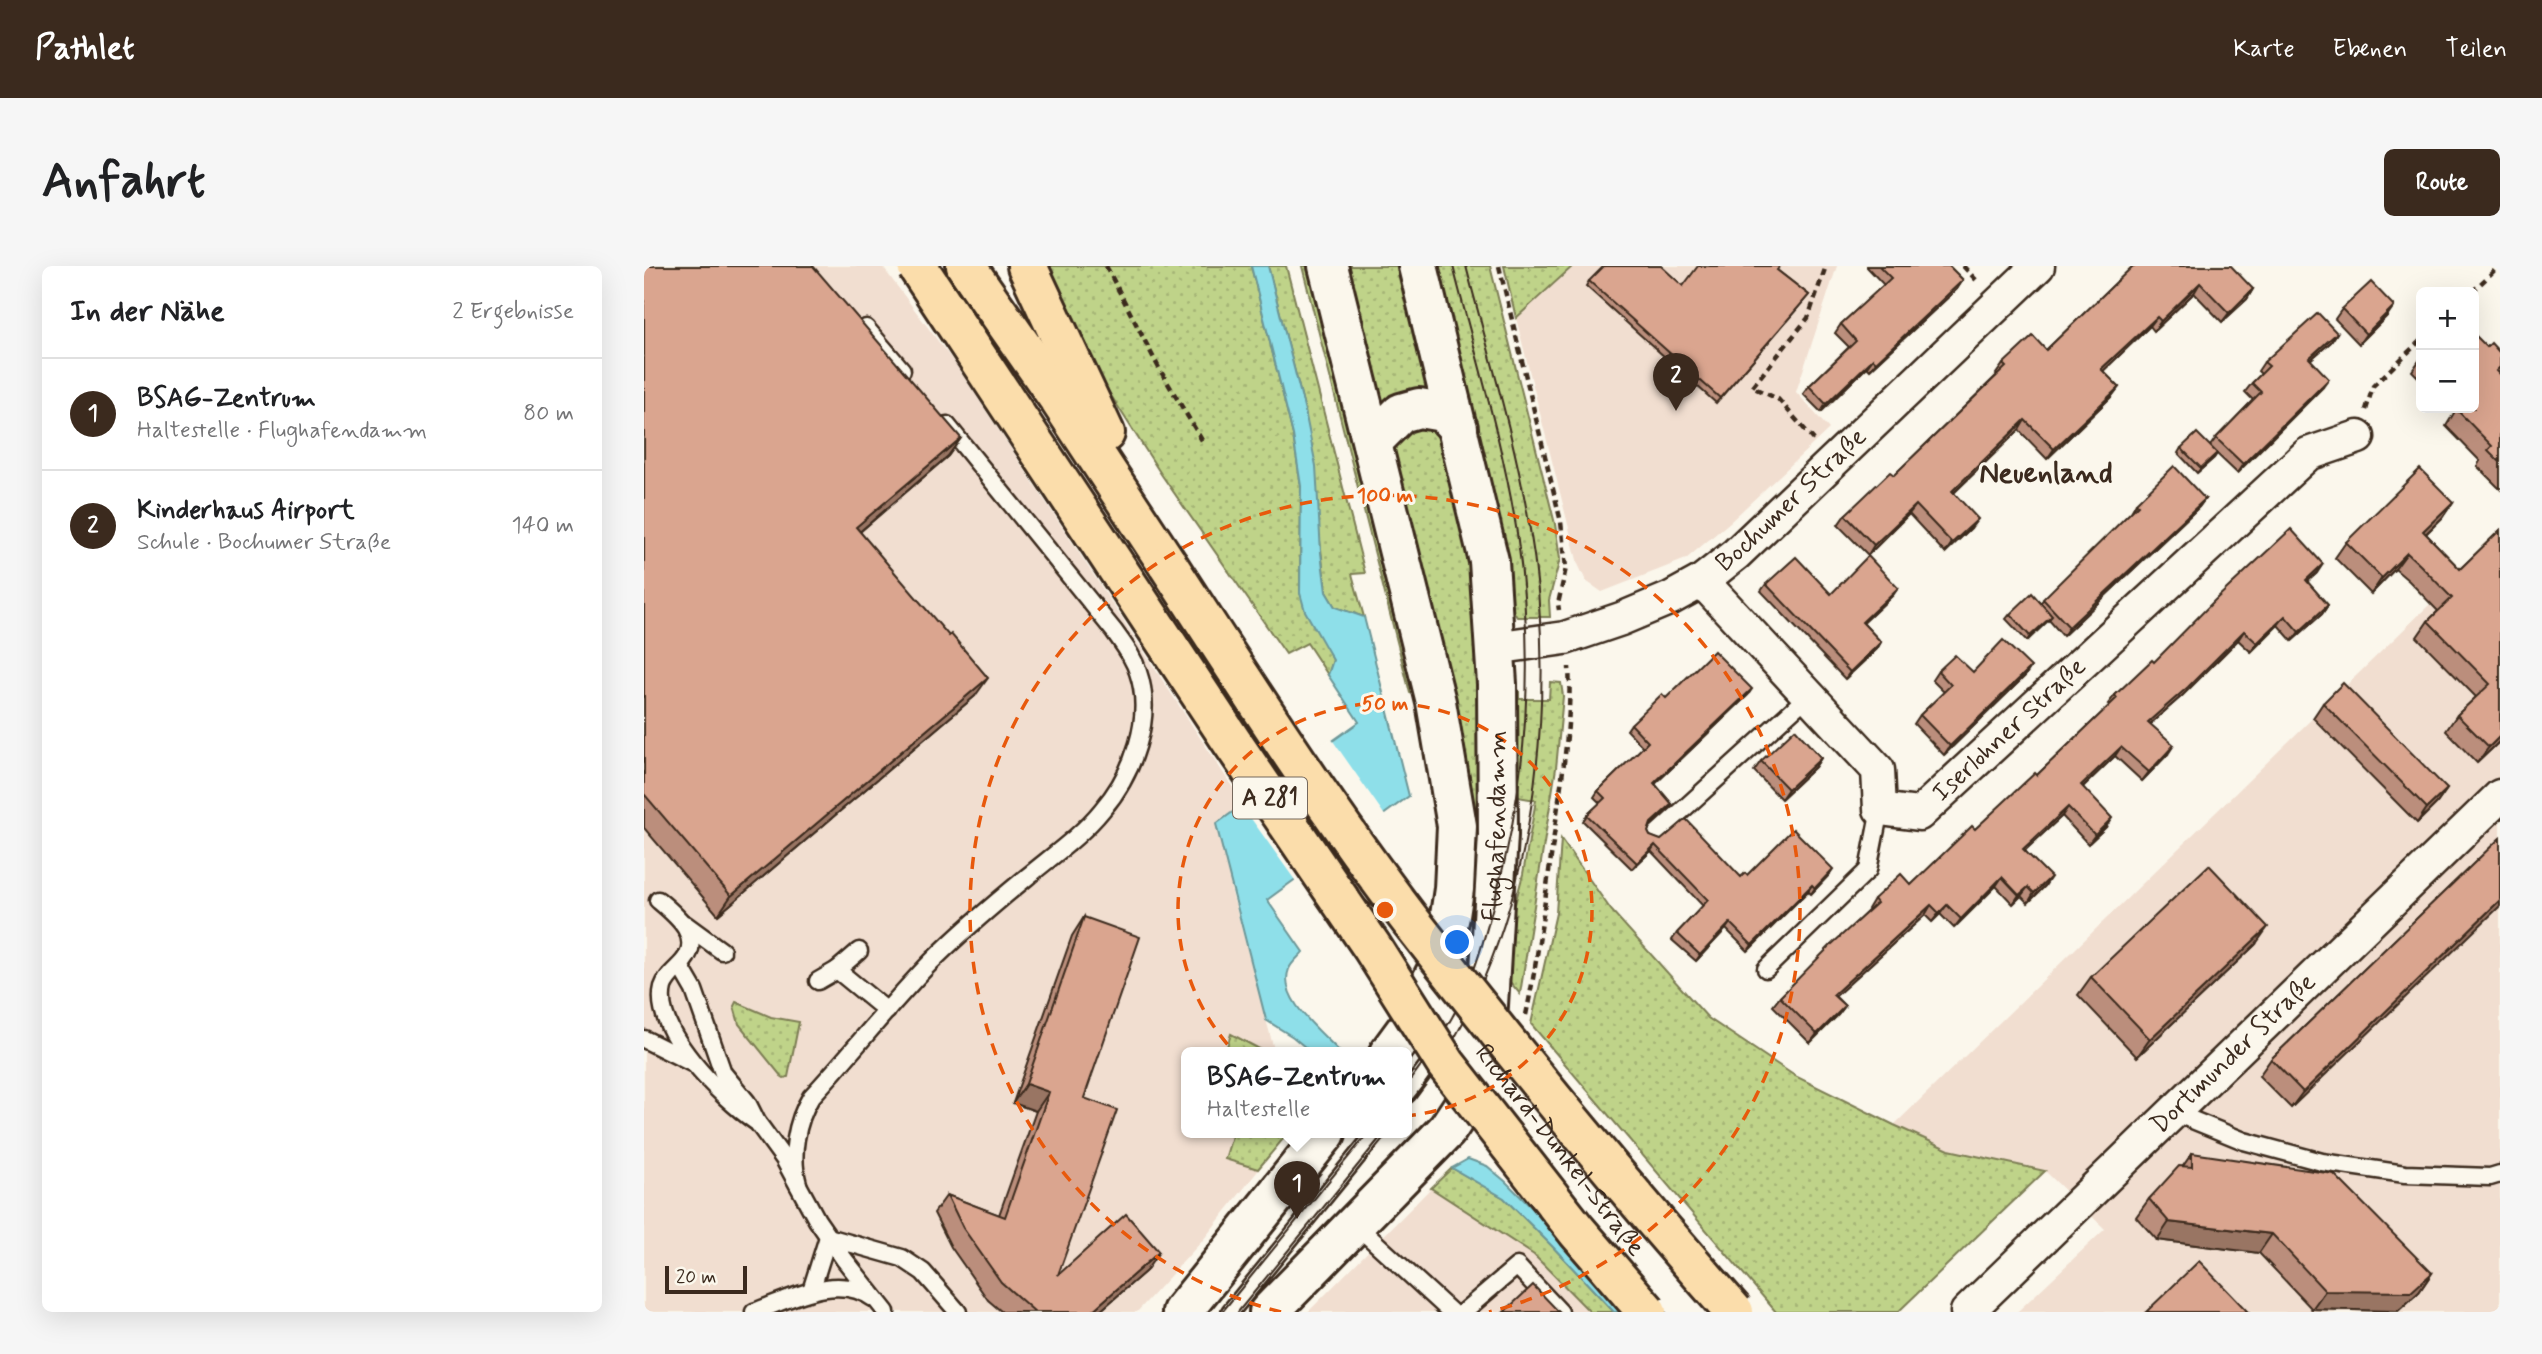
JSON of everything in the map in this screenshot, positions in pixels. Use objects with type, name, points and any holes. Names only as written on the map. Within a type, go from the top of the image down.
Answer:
[{"type":"highway","name":"A 281","points":[[917,266],[1232,743],[1372,947],[1446,1064],[1577,1231],[1647,1312]]},
{"type":"highway","name":"A 281","points":[[966,266],[1060,401],[1292,755],[1409,918],[1564,1112],[1734,1312]]},
{"type":"highway","points":[[1027,266],[1168,565]]},
{"type":"main road","name":"Flughafendamm","points":[[1328,266],[1436,702],[1457,825],[1450,916],[1437,970],[1411,1023],[1393,1047]]},
{"type":"main road","name":"Flughafendamm","points":[[1269,1312],[1447,1130],[1478,1083],[1485,1056],[1498,835],[1497,684],[1489,561],[1418,266]]},
{"type":"main road","points":[[1372,442],[1401,413],[1419,408],[1443,412],[1458,428]]},
{"type":"main road","name":"Richard-Dunkel-Straße","points":[[1430,985],[1633,1246],[1692,1312]]},
{"type":"main road","points":[[1182,1312],[1322,1138]]},
{"type":"street","name":"Bochumer Straße","points":[[1494,648],[1567,651],[1621,619],[1671,598],[1702,581],[1736,554],[2038,266]]},
{"type":"street","name":"Iserlohner Straße","points":[[1880,809],[1919,814],[2308,454],[2358,437]]},
{"type":"street","points":[[1702,581],[1878,770],[1880,809]]},
{"type":"street","name":"Dortmunder Straße","points":[[1967,1312],[2500,796]]},
{"type":"lane","points":[[853,313],[913,384]]},
{"type":"lane","points":[[798,1184],[795,1153],[805,1108],[811,1097],[931,962],[1084,829],[1117,790],[1130,765],[1142,726],[1143,690],[1131,655],[939,416]]},
{"type":"lane","points":[[1654,836],[1809,695]]},
{"type":"lane","points":[[1766,969],[1868,870],[1880,809]]},
{"type":"lane","points":[[658,900],[722,951]]},
{"type":"lane","points":[[685,924],[690,941],[688,953],[667,978],[663,987],[668,1024],[698,1066],[734,1107],[757,1122]]},
{"type":"lane","points":[[818,981],[837,970],[859,951]]},
{"type":"lane","points":[[837,970],[887,1011]]},
{"type":"lane","points":[[682,971],[694,990],[723,1073],[747,1102],[757,1122],[784,1159],[828,1237],[881,1306]]},
{"type":"lane","points":[[1412,1087],[1441,1048],[1457,1020]]},
{"type":"lane","points":[[644,1039],[698,1066]]},
{"type":"lane","points":[[2173,1112],[2244,1141],[2322,1161],[2405,1174],[2490,1177],[2500,1174]]},
{"type":"lane","points":[[1230,1312],[1372,1138]]},
{"type":"lane","points":[[1355,1224],[1451,1312]]},
{"type":"lane","points":[[811,1291],[828,1237]]},
{"type":"lane","points":[[828,1237],[902,1258],[923,1272],[958,1312]]},
{"type":"lane","points":[[1463,1312],[1517,1266],[1560,1312]]},
{"type":"lane","points":[[754,1312],[811,1291],[833,1287],[867,1294],[881,1306]]},
{"type":"path","points":[[1106,266],[1160,370],[1203,442]]},
{"type":"path","points":[[1499,266],[1562,522],[1566,568],[1558,604],[1570,683],[1564,764],[1547,885]]},
{"type":"path","points":[[1826,266],[1808,318],[1752,387],[1777,399],[1834,461]]},
{"type":"path","points":[[2477,287],[2499,266]]},
{"type":"path","points":[[2358,437],[2373,386],[2416,345]]},
{"type":"shaded area","points":[[644,266],[882,266],[956,365],[1258,826],[1231,889],[1273,1047],[1181,1047],[1181,1138],[1284,1138],[1203,1240],[1137,1312],[644,1312]]},
{"type":"shaded area","points":[[1573,266],[1837,266],[1796,392],[1829,429],[1730,522],[1686,559],[1602,592],[1586,581],[1578,564],[1516,318]]},
{"type":"shaded area","points":[[2500,536],[2500,1312],[2017,1312],[2105,1229],[2045,1171],[1949,1150],[1894,1125]]},
{"type":"shaded area","points":[[1431,1188],[1647,1312],[1308,1312]]},
{"type":"green space","points":[[1045,266],[1251,266],[1293,435],[1301,486],[1300,593],[1333,660],[1328,675],[1307,643],[1286,654],[1161,474],[1087,358]]},
{"type":"green space","points":[[1268,266],[1286,266],[1365,573],[1352,574],[1364,617],[1335,607],[1326,592],[1305,411]]},
{"type":"green space","points":[[1302,266],[1313,266],[1419,696],[1410,693]]},
{"type":"green space","points":[[1342,266],[1403,266],[1473,568],[1482,689],[1478,926],[1471,924],[1476,873],[1475,834]]},
{"type":"green space","points":[[1432,266],[1490,266],[1555,524],[1560,559],[1549,600],[1550,617],[1517,617],[1506,600]]},
{"type":"green space","points":[[1504,266],[1573,266],[1516,318]]},
{"type":"green space","points":[[1550,682],[1561,683],[1563,696],[1556,768],[1520,994],[1505,976],[1507,934],[1523,874],[1536,800],[1512,796],[1511,694],[1519,691],[1519,699],[1549,699]]},
{"type":"green space","points":[[1561,839],[1611,910],[1708,1018],[1795,1076],[1949,1150],[2045,1171],[1898,1312],[1776,1312],[1531,1024],[1556,913]]},
{"type":"green space","points":[[736,1002],[771,1017],[799,1022],[788,1077],[781,1076],[739,1024],[734,1006]]},
{"type":"green space","points":[[1231,1034],[1256,1047],[1227,1047]]},
{"type":"green space","points":[[1231,1138],[1284,1138],[1258,1169],[1225,1159]]},
{"type":"green space","points":[[1452,1168],[1504,1198],[1614,1312],[1590,1312],[1534,1255],[1431,1188]]},
{"type":"water","points":[[1251,266],[1268,266],[1305,411],[1316,466],[1326,592],[1335,607],[1364,617],[1409,796],[1267,900],[1303,952],[1289,969],[1287,980],[1295,1003],[1335,1047],[1305,1047],[1266,1020],[1216,824],[1359,722],[1328,675],[1333,660],[1305,611],[1300,593],[1301,486],[1293,435]]},
{"type":"water","points":[[1468,1159],[1487,1166],[1505,1181],[1636,1312],[1614,1312],[1504,1198],[1452,1168]]},
{"type":"pier","points":[[1331,738],[1386,817],[1297,883],[1240,803]]},
{"type":"building","points":[[644,266],[813,266],[961,438],[856,527],[988,678],[731,896],[644,794]]},
{"type":"building","points":[[1604,266],[1661,266],[1683,286],[1698,266],[1780,266],[1777,270],[1809,295],[1720,398],[1589,281]]},
{"type":"building","points":[[1879,266],[1949,266],[1963,280],[1876,362],[1873,359],[1826,404],[1809,386],[1856,341],[1841,324],[1891,278]]},
{"type":"building","points":[[2133,266],[2231,266],[2253,289],[2229,313],[2200,283],[2161,321],[2157,317],[2101,369],[2119,387],[2054,449],[2025,420],[1952,491],[1978,519],[1952,543],[1916,505],[1874,545],[1845,515],[1890,472],[1894,475],[2006,367],[2003,364],[2033,336],[2046,350]]},
{"type":"building","points":[[2371,282],[2394,306],[2366,334],[2342,309]]},
{"type":"building","points":[[2318,313],[2337,333],[2309,358],[2329,379],[2243,464],[2216,438],[2261,392],[2252,383],[2269,366],[2264,362]]},
{"type":"building","points":[[2479,339],[2487,347],[2491,343],[2500,353],[2500,367],[2496,371],[2500,375],[2500,462],[2488,450],[2492,446],[2460,413],[2479,413]]},
{"type":"building","points":[[2197,433],[2217,453],[2201,468],[2181,448]]},
{"type":"building","points":[[2174,466],[2205,499],[2069,627],[2043,599]]},
{"type":"building","points":[[2420,469],[2453,502],[2423,531],[2460,569],[2500,530],[2500,736],[2489,747],[2457,715],[2490,684],[2428,621],[2452,598],[2407,553],[2382,578],[2346,542]]},
{"type":"building","points":[[2291,529],[2323,564],[2306,580],[2328,605],[2299,632],[2285,616],[2257,643],[2244,631],[2188,687],[2148,722],[2174,745],[2149,772],[2121,747],[2081,785],[2112,818],[2095,835],[2068,807],[2023,849],[2051,877],[2034,893],[2028,887],[2019,895],[2002,877],[1961,919],[1947,905],[1939,913],[1931,905],[1833,995],[1845,1006],[1817,1034],[1780,997],[1877,903],[1874,899],[1901,874],[1911,885],[1972,826],[1975,829],[2035,773],[2037,775],[2117,698],[2115,695],[2152,660],[2154,662]]},
{"type":"building","points":[[1868,556],[1898,588],[1862,622],[1881,642],[1850,672],[1766,584],[1796,557],[1831,594]]},
{"type":"building","points":[[2032,593],[2052,616],[2030,636],[2010,614]]},
{"type":"building","points":[[2003,640],[2031,667],[1950,746],[1920,715],[1951,685],[1938,671],[1955,655],[1973,672]]},
{"type":"building","points":[[1714,651],[1752,689],[1654,783],[1672,804],[1651,823],[1648,832],[1650,836],[1661,840],[1686,819],[1741,877],[1745,873],[1747,875],[1793,829],[1833,869],[1815,888],[1812,885],[1752,945],[1730,923],[1700,955],[1677,933],[1708,900],[1655,845],[1637,863],[1587,815],[1605,798],[1598,791],[1648,742],[1631,724],[1662,694],[1666,698]]},
{"type":"building","points":[[2343,683],[2447,789],[2427,808],[2323,703]]},
{"type":"building","points":[[1795,729],[1821,758],[1788,789],[1761,761]]},
{"type":"building","points":[[2500,838],[2500,900],[2303,1092],[2271,1059]]},
{"type":"building","points":[[2209,865],[2268,927],[2150,1039],[2091,977]]},
{"type":"building","points":[[1084,917],[1140,937],[1084,1098],[1117,1110],[1058,1275],[1126,1214],[1159,1252],[1091,1312],[1035,1312],[1001,1282],[963,1228],[947,1195],[1005,1217],[1049,1092],[1026,1084]]},
{"type":"building","points":[[2192,1153],[2334,1174],[2432,1273],[2411,1292],[2325,1291],[2272,1234],[2169,1222],[2149,1199],[2179,1166],[2192,1167]]},
{"type":"building","points":[[2199,1261],[2248,1312],[2146,1312]]},
{"type":"building","points":[[1533,1285],[1559,1312],[1504,1312]]},
{"type":"tram line","points":[[1412,1077],[1456,1011],[1480,953],[1515,809],[1525,718],[1526,625],[1517,533],[1496,432],[1453,266]]},
{"type":"tram line","points":[[1412,1099],[1450,1046],[1484,979],[1510,906],[1528,829],[1538,750],[1542,672],[1538,595],[1529,523],[1508,426],[1466,266]]},
{"type":"tram line","points":[[1312,846],[1354,890],[1406,936],[1472,1007],[1727,1312]]},
{"type":"tram line","points":[[1222,1312],[1364,1138]]},
{"type":"tram line","points":[[1238,1312],[1380,1138]]},
{"type":"place","name":"Kinderhaus Airport","points":[[1676,411]]},
{"type":"place","name":"BSAG-Zentrum","points":[[1297,1219]]},
{"type":"district","name":"Neuenland","points":[[2046,473]]}]
